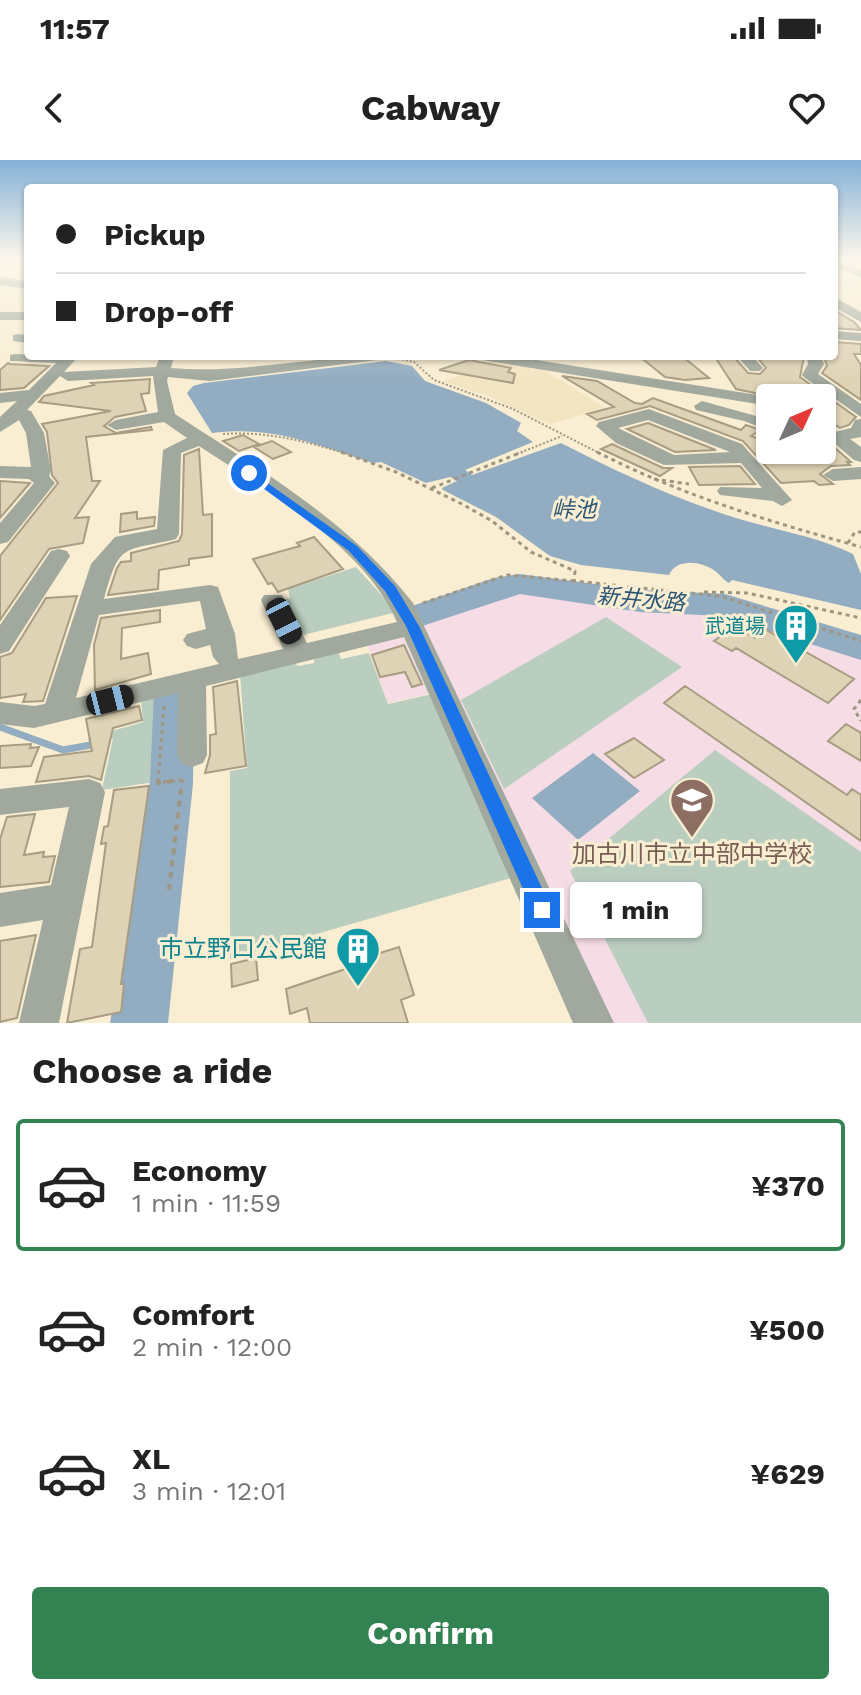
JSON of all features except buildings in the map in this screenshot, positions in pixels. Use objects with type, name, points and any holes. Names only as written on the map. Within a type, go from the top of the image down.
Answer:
[{"type":"street","points":[[838,304],[858,316]]},
{"type":"street","points":[[838,314],[858,316]]},
{"type":"street","points":[[0,316],[22,316]]},
{"type":"street","points":[[0,329],[22,316]]},
{"type":"street","points":[[838,335],[861,337]]},
{"type":"street","points":[[16,377],[35,360]]},
{"type":"street","points":[[0,427],[68,360]]},
{"type":"street","points":[[68,376],[111,360]]},
{"type":"street","points":[[163,366],[210,376],[357,360]]},
{"type":"street","points":[[507,360],[617,378],[706,399],[756,417]]},
{"type":"street","points":[[599,360],[617,378]]},
{"type":"street","points":[[815,360],[810,375],[823,384]]},
{"type":"street","points":[[50,377],[209,362]]},
{"type":"street","points":[[163,366],[159,381],[167,416]]},
{"type":"street","points":[[836,390],[861,391]]},
{"type":"street","points":[[0,398],[33,394]]},
{"type":"street","points":[[836,394],[861,413]]},
{"type":"street","points":[[670,422],[706,399],[756,401]]},
{"type":"street","points":[[836,410],[861,413]]},
{"type":"street","points":[[727,491],[780,498],[746,457],[736,448],[649,414],[605,426],[622,439],[671,461],[746,457]]},
{"type":"street","points":[[19,415],[25,415],[35,433],[39,476]]},
{"type":"street","points":[[116,425],[167,416],[212,437],[353,549],[391,589],[408,618],[594,1023]]},
{"type":"street","points":[[861,424],[858,432],[836,437],[861,456]]},
{"type":"street","points":[[57,713],[102,564],[123,542],[168,534],[172,450],[212,437]]},
{"type":"street","points":[[0,472],[34,473],[45,483],[0,537]]},
{"type":"street","points":[[833,475],[861,473]]},
{"type":"street","points":[[0,645],[59,556]]},
{"type":"street","points":[[86,609],[210,592],[224,645],[196,640]]},
{"type":"street","points":[[273,600],[297,648]]},
{"type":"street","points":[[0,713],[34,717],[57,713],[408,618]]},
{"type":"street","points":[[180,682],[185,768]]},
{"type":"street","points":[[0,802],[89,792],[39,1023]]},
{"type":"street","points":[[0,910],[64,900]]},
{"type":"path","points":[[402,360],[414,362],[434,380],[513,409],[562,436],[432,488]]},
{"type":"path","points":[[212,437],[255,431],[276,434],[394,471],[488,519],[526,549],[575,571],[574,581]]},
{"type":"path","points":[[643,475],[689,484]]},
{"type":"path","points":[[848,543],[855,532],[861,532]]},
{"type":"path","points":[[408,618],[507,575],[696,592],[740,602],[861,641]]},
{"type":"path","points":[[696,592],[726,590],[747,593],[861,618]]},
{"type":"path","points":[[180,682],[158,783],[185,768]]},
{"type":"path","points":[[861,700],[854,709],[861,721]]},
{"type":"path","points":[[169,890],[185,768]]},
{"type":"shaded area","points":[[488,360],[540,368],[606,408],[550,424],[487,396],[443,381],[477,370]]},
{"type":"shaded area","name":"加古川市立中部中学校","points":[[513,591],[611,607],[730,613],[861,654],[861,1023],[613,1023],[419,623]]},
{"type":"shaded area","points":[[409,636],[432,693],[388,703],[366,642]]},
{"type":"green space","points":[[356,567],[397,612],[299,636],[279,600],[290,598],[288,589]]},
{"type":"green space","points":[[606,617],[682,667],[504,789],[461,700]]},
{"type":"green space","points":[[338,650],[341,659],[369,653],[388,704],[432,694],[514,877],[230,959],[230,771],[247,768],[240,674],[290,661],[299,666],[314,663],[314,658]]},
{"type":"green space","points":[[163,692],[155,782],[102,790],[113,738],[89,743],[88,738],[143,722],[141,698]]},
{"type":"green space","points":[[715,750],[861,852],[861,1023],[648,1023],[570,871]]},
{"type":"water","name":"峠池","points":[[386,361],[412,366],[425,381],[486,403],[521,423],[517,431],[533,442],[465,470],[472,475],[561,443],[691,502],[736,518],[825,542],[853,554],[861,574],[861,610],[732,580],[729,583],[715,571],[696,563],[678,566],[669,575],[581,565],[550,556],[496,517],[443,490],[457,481],[450,477],[426,483],[381,462],[373,463],[275,434],[212,433],[187,393],[193,386],[204,383]]},
{"type":"water","points":[[593,753],[640,791],[578,840],[532,798]]},
{"type":"waterway","name":"新井水路","points":[[419,616],[506,585],[520,584],[640,601],[725,605],[861,648]]},
{"type":"waterway","name":"新井水路","points":[[171,778],[174,692]]},
{"type":"waterway","points":[[0,727],[63,750],[96,744]]},
{"type":"waterway","name":"新井水路","points":[[139,1023],[171,784]]},
{"type":"place","name":"武道場","points":[[796,665]]},
{"type":"place","name":"加古川市立中部中学校","points":[[692,839]]},
{"type":"place","name":"市立野口公民館","points":[[358,988]]},
{"type":"route","points":[[249,473],[322,523],[353,549],[391,589],[413,626],[542,910]]}]
